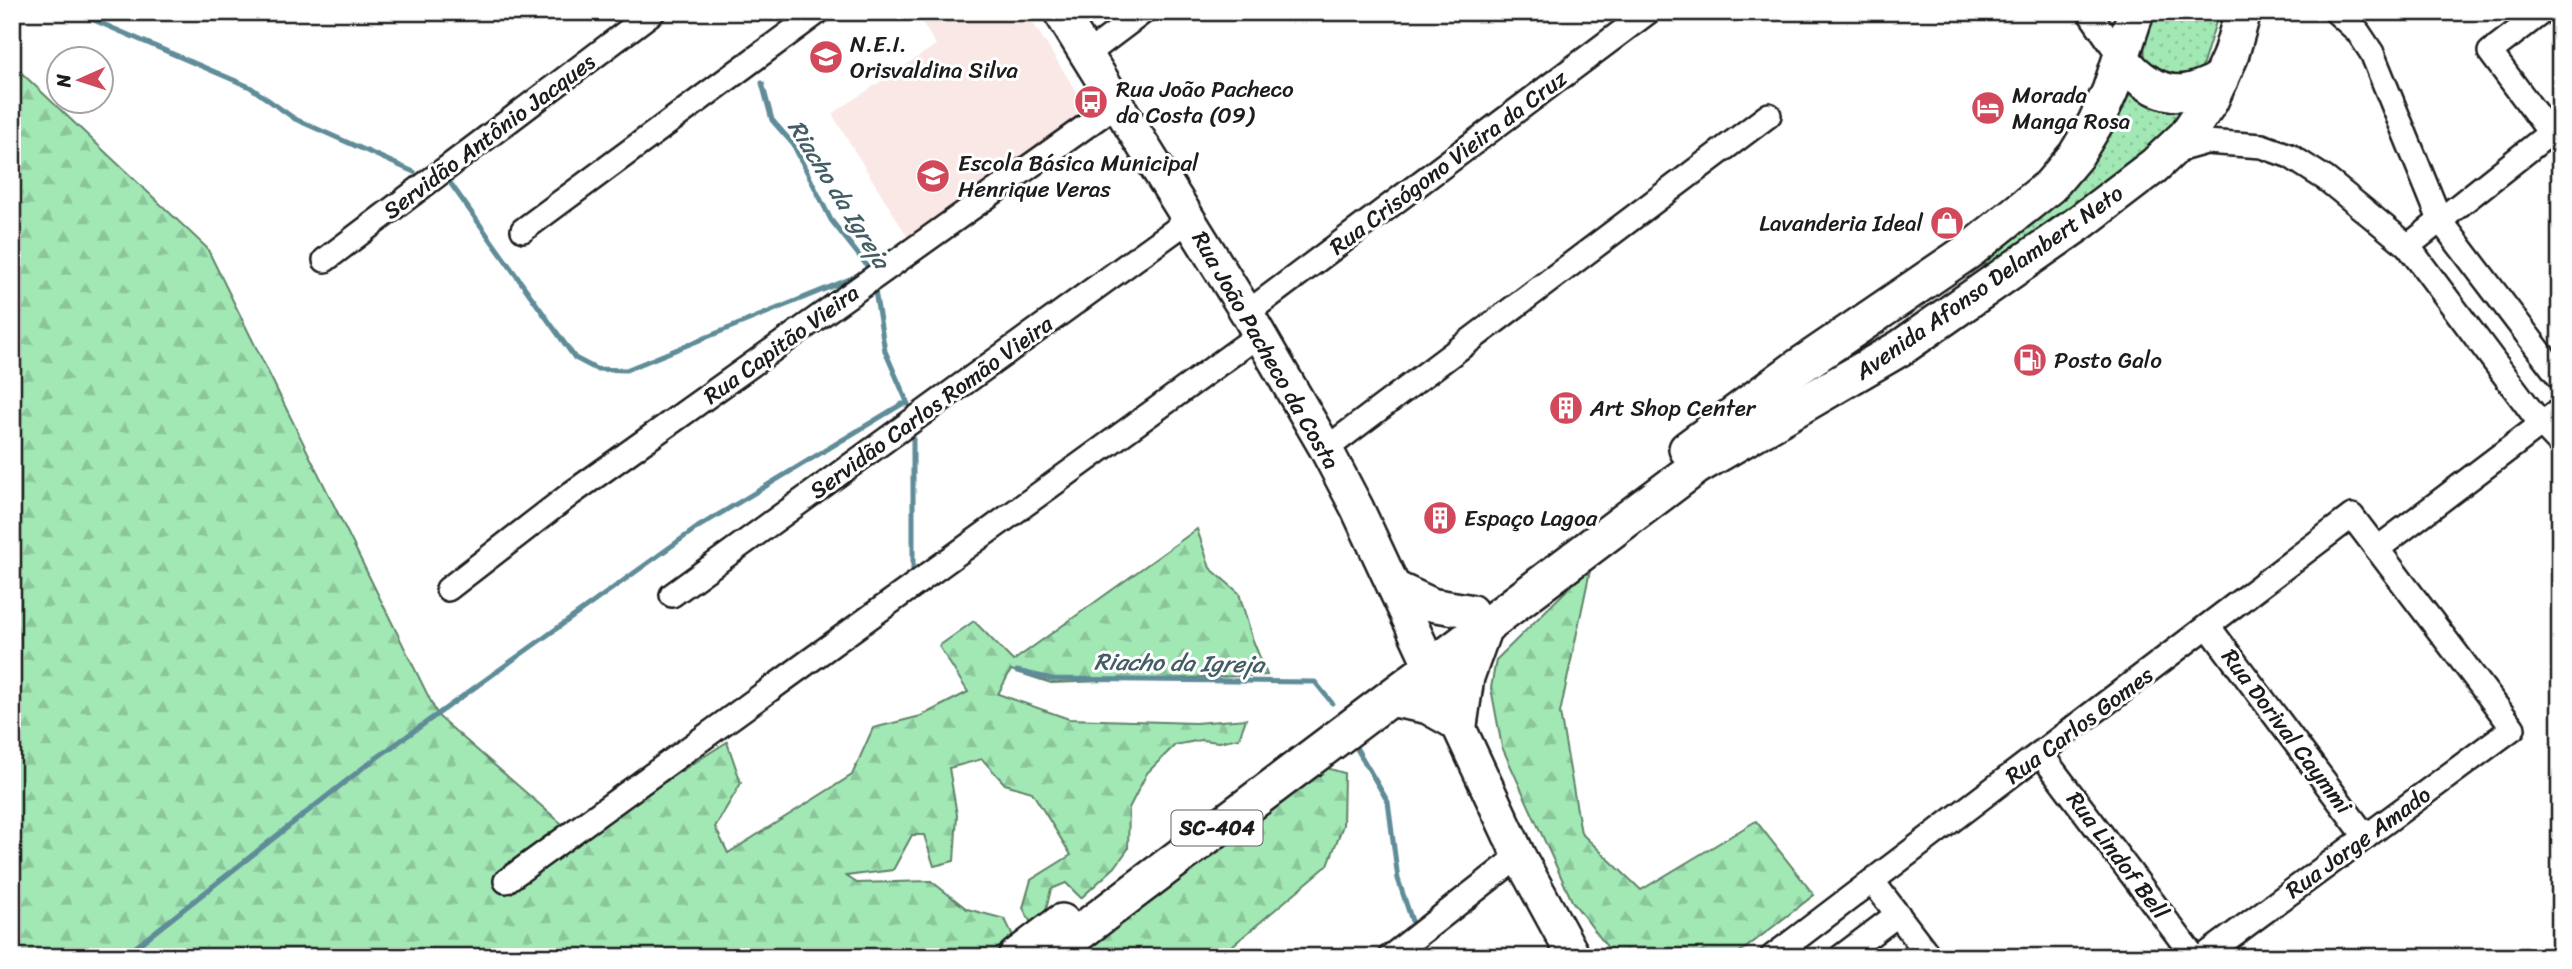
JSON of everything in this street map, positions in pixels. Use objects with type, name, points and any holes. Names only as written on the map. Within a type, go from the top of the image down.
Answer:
[{"type":"main road","name":"Avenida Afonso Delambert Neto","points":[[1477,619],[1755,399],[1970,250],[2050,186],[2076,155],[2096,122],[2136,12]]},
{"type":"main road","name":"Avenida Afonso Delambert Neto","points":[[1427,656],[1696,467],[1884,358],[2078,225],[2171,152],[2198,118],[2220,80],[2238,36],[2243,12]]},
{"type":"main road","points":[[2121,58],[2132,72],[2150,85],[2167,91],[2187,92],[2220,80]]},
{"type":"main road","points":[[1882,312],[1884,358]]},
{"type":"main road","points":[[1459,725],[1477,619]]},
{"type":"main road","name":"SC-404","points":[[1048,957],[1387,699],[1427,656]]},
{"type":"main road","name":"SC-404","points":[[1016,957],[1427,656]]},
{"type":"street","name":"Servidão Antônio Jacques","points":[[325,260],[653,12]]},
{"type":"street","points":[[523,230],[818,12]]},
{"type":"street","name":"Rua João Pacheco da Costa","points":[[1060,12],[1254,323],[1326,449],[1395,587],[1519,856],[1574,957]]},
{"type":"street","points":[[1086,55],[1143,12]]},
{"type":"street","name":"Rua Crisógono Vieira da Cruz","points":[[506,881],[1254,323],[1648,12]]},
{"type":"street","points":[[2089,12],[2121,58]]},
{"type":"street","points":[[2336,12],[2358,32],[2372,53],[2440,220],[2560,379]]},
{"type":"street","points":[[2408,246],[2440,220],[2555,140],[2490,52],[2542,12]]},
{"type":"street","name":"Rua Capitão Vieira","points":[[448,589],[572,494],[1117,104]]},
{"type":"street","points":[[1326,449],[1769,115]]},
{"type":"street","points":[[2171,152],[2206,142],[2262,146],[2290,156],[2326,179],[2408,246],[2541,424],[2560,444]]},
{"type":"street","name":"Servidão Carlos Romão Vieira","points":[[672,595],[1189,220]]},
{"type":"street","points":[[2377,549],[2560,410]]},
{"type":"street","name":"Rua Carlos Gomes","points":[[1772,957],[2352,516],[2377,549]]},
{"type":"street","name":"Rua Jorge Amado","points":[[2203,957],[2513,728],[2377,549]]},
{"type":"street","points":[[1395,587],[1477,619]]},
{"type":"street","name":"Rua Dorival Caymmi","points":[[2208,626],[2365,836]]},
{"type":"street","points":[[1387,699],[1427,707],[1459,725]]},
{"type":"street","name":"Rua Lindof Bell","points":[[2041,754],[2194,957]]},
{"type":"street","points":[[1390,957],[1519,856]]},
{"type":"street","points":[[1874,882],[1930,957]]},
{"type":"street","points":[[1841,957],[1898,914]]},
{"type":"shaded area","name":"Escola Básica Municipal Henrique Veras","points":[[1026,12],[1088,110],[909,239],[832,114],[936,45],[917,14]]},
{"type":"green space","points":[[2150,12],[2219,12],[2202,67],[2194,76],[2172,82],[2145,60],[2144,34]]},
{"type":"green space","points":[[12,64],[46,96],[46,116],[67,116],[207,248],[438,716],[577,837],[727,742],[741,783],[715,827],[728,853],[852,775],[873,728],[921,716],[968,692],[939,646],[974,621],[1013,661],[1197,529],[1210,568],[1239,593],[1252,638],[1267,675],[1051,683],[1011,670],[998,694],[1069,719],[1195,723],[1246,719],[1239,738],[1219,742],[1201,740],[1175,745],[1147,773],[1129,808],[1128,849],[1115,867],[1081,898],[1066,883],[1051,889],[1045,914],[1032,925],[1023,908],[1031,880],[1071,855],[1032,792],[1005,784],[982,759],[949,768],[957,815],[954,861],[934,866],[924,835],[912,835],[893,870],[846,876],[857,883],[931,881],[967,909],[1005,919],[1015,940],[995,957],[12,957]]},
{"type":"green space","points":[[2126,88],[2186,108],[2185,113],[2130,171],[1983,273],[1986,261],[2037,218]]},
{"type":"green space","points":[[1591,566],[1560,713],[1581,833],[1641,890],[1756,821],[1814,895],[1734,957],[1615,957],[1572,901],[1502,747],[1491,688],[1496,660]]},
{"type":"green space","points":[[1320,766],[1344,773],[1343,825],[1328,865],[1219,957],[1064,957]]},
{"type":"waterway","points":[[75,12],[250,87],[295,119],[414,172]]},
{"type":"waterway","name":"Riacho da Igreja","points":[[762,83],[772,120],[793,144],[831,220],[872,272]]},
{"type":"waterway","points":[[451,184],[575,358],[596,369],[626,370],[862,274]]},
{"type":"waterway","points":[[123,957],[364,767],[698,527],[902,404],[908,404],[885,351],[874,285]]},
{"type":"waterway","name":"Riacho da Igreja","points":[[913,436],[913,570]]},
{"type":"waterway","name":"Riacho da Igreja","points":[[1017,671],[1052,679],[1315,682],[1332,703]]},
{"type":"waterway","name":"Riacho da Igreja","points":[[1357,749],[1388,802],[1398,879],[1412,921]]},
{"type":"waterway","name":"Riacho da Igreja","points":[[1421,952],[1423,957]]},
{"type":"place","name":"N.E.I. Orisvaldina Silva","points":[[826,57]]},
{"type":"place","name":"Rua João Pacheco da Costa (09)","points":[[1091,102]]},
{"type":"place","name":"Morada Manga Rosa","points":[[1988,108]]},
{"type":"place","name":"Escola Básica Municipal Henrique Veras","points":[[933,176]]},
{"type":"place","name":"Lavanderia Ideal","points":[[1947,223]]},
{"type":"place","name":"Posto Galo","points":[[2030,360]]},
{"type":"place","name":"Art Shop Center","points":[[1566,408]]},
{"type":"place","name":"Espaço Lagoa","points":[[1440,518]]}]
